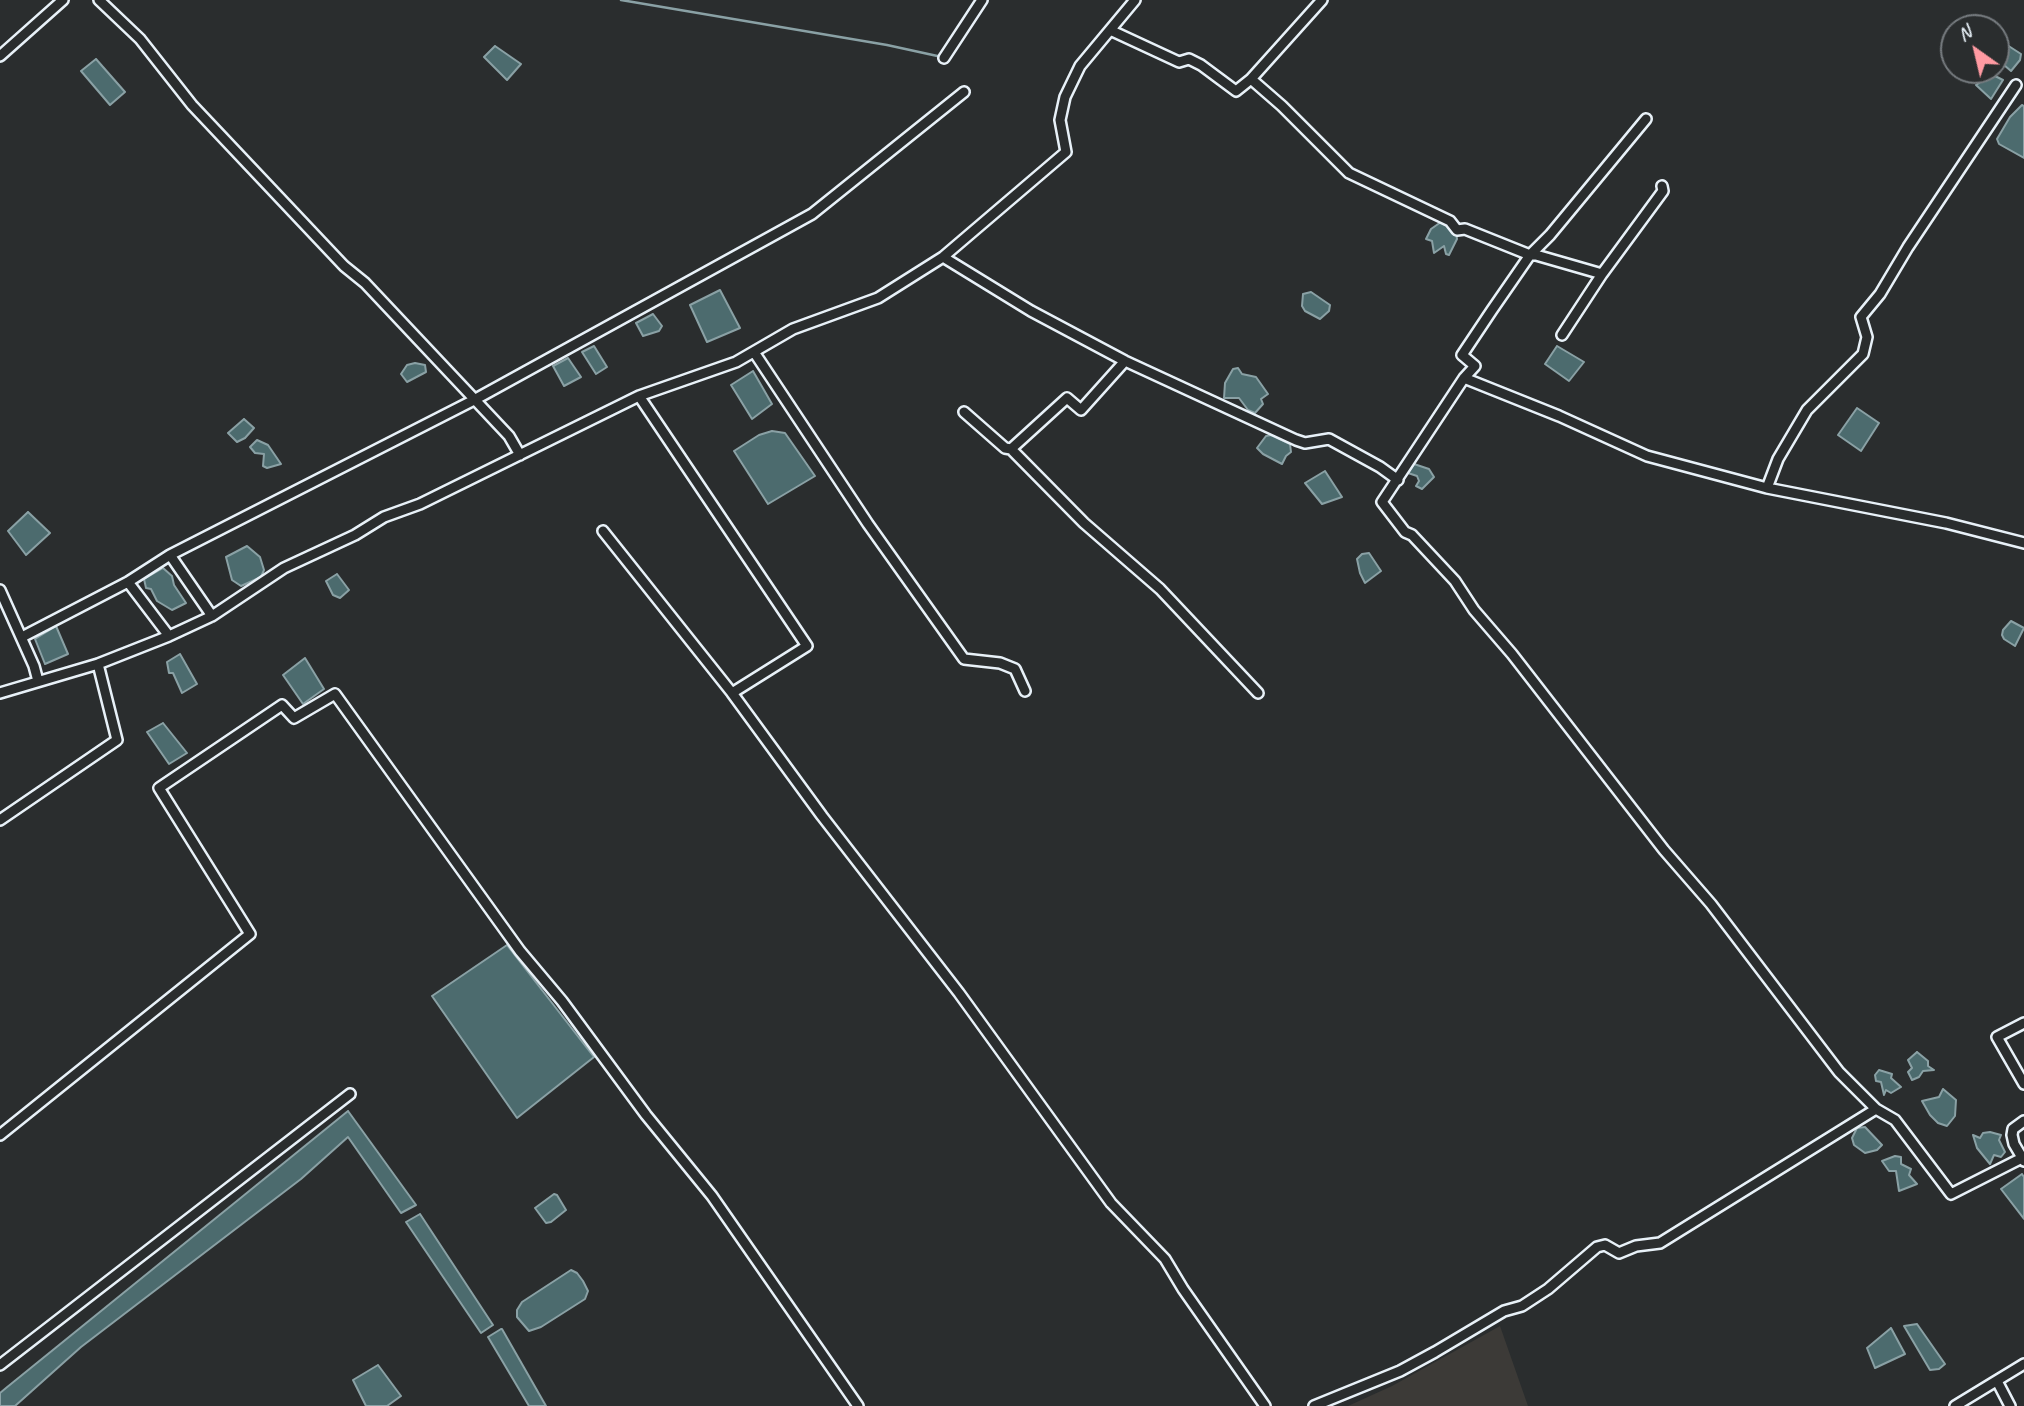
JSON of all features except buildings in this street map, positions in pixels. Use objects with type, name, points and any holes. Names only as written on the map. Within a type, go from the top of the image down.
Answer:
[{"type":"street","points":[[0,56],[63,0]]},
{"type":"street","points":[[99,0],[140,39],[192,105],[509,436],[520,455]]},
{"type":"street","points":[[944,58],[982,0]]},
{"type":"street","points":[[0,693],[98,664],[169,636],[212,616],[284,568],[355,535],[384,517],[420,504],[639,396],[736,362],[793,329],[878,298],[943,257],[1066,152],[1060,120],[1065,97],[1080,66],[1136,0]]},
{"type":"street","points":[[1110,30],[1179,62],[1189,59],[1236,91],[1251,79],[1322,0]]},
{"type":"street","points":[[1251,79],[1349,173],[1450,222],[1457,230],[1465,229],[1530,256],[1536,254],[1602,274]]},
{"type":"street","points":[[1767,488],[1779,459],[1807,410],[1863,354],[1867,337],[1861,317],[1880,294],[1908,247],[2017,85]]},
{"type":"street","points":[[22,637],[128,582],[170,555],[474,400],[812,214],[964,92]]},
{"type":"street","points":[[1646,119],[1530,256],[1462,355],[1475,366],[1464,378],[1382,502],[1405,532],[1412,535],[1455,581],[1474,610],[1512,654],[1664,850],[1711,904],[1839,1072],[1876,1109],[1895,1120],[1951,1194],[2023,1160],[2012,1135],[2013,1129],[2024,1122]]},
{"type":"street","points":[[1562,335],[1602,274],[1663,191],[1662,186]]},
{"type":"street","points":[[943,257],[1031,311],[1125,361],[1296,440],[1305,443],[1329,439],[1398,480]]},
{"type":"street","points":[[754,352],[868,524],[964,659],[1000,663],[1015,669],[1025,691]]},
{"type":"street","points":[[1011,449],[1067,398],[1081,410],[1125,361]]},
{"type":"street","points":[[1464,378],[1559,416],[1647,456],[1767,488],[1946,523],[2024,543]]},
{"type":"street","points":[[639,396],[807,646],[732,694]]},
{"type":"street","points":[[964,412],[1005,448],[1011,449],[1084,523],[1160,589],[1258,693]]},
{"type":"street","points":[[603,531],[732,694],[822,817],[960,993],[1111,1203],[1165,1259],[1265,1406]]},
{"type":"street","points":[[170,555],[212,616]]},
{"type":"street","points":[[128,582],[169,636]]},
{"type":"street","points":[[0,590],[22,637],[38,681]]},
{"type":"street","points":[[0,820],[117,740],[98,664]]},
{"type":"street","points":[[0,1135],[250,934],[159,788],[282,705],[294,718],[335,694],[520,951],[562,1001],[646,1115],[712,1196],[858,1406]]},
{"type":"street","points":[[2024,1023],[1997,1037],[2024,1084]]},
{"type":"street","points":[[0,1365],[350,1094]]},
{"type":"street","points":[[1314,1406],[1399,1371],[1504,1311],[1522,1306],[1548,1289],[1597,1247],[1605,1245],[1619,1253],[1636,1247],[1660,1244],[1876,1109]]},
{"type":"street","points":[[1955,1406],[2024,1364]]},
{"type":"street","points":[[1997,1381],[2010,1406]]},
{"type":"shaded area","points":[[1500,1326],[1528,1406],[1348,1406],[1392,1386]]},
{"type":"water","points":[[495,46],[521,64],[507,80],[484,57]]},
{"type":"water","points":[[2010,47],[2021,54],[2020,60],[2011,71]]},
{"type":"water","points":[[96,59],[125,92],[110,105],[81,71]]},
{"type":"water","points":[[1978,84],[2000,84],[1991,99]]},
{"type":"water","points":[[2022,105],[2024,158],[1999,144],[1997,139],[2010,117]]},
{"type":"water","points":[[1441,222],[1456,233],[1457,239],[1449,255],[1446,254],[1444,246],[1434,253],[1432,241],[1426,239],[1431,229]]},
{"type":"water","points":[[720,290],[740,328],[707,342],[690,305]]},
{"type":"water","points":[[1311,292],[1330,305],[1329,311],[1320,319],[1305,311],[1302,306],[1303,294]]},
{"type":"water","points":[[653,314],[662,326],[659,331],[643,336],[636,323]]},
{"type":"water","points":[[594,346],[607,367],[596,374],[582,352]]},
{"type":"water","points":[[1557,346],[1584,362],[1569,381],[1545,364]]},
{"type":"water","points":[[568,358],[581,377],[564,386],[553,366]]},
{"type":"water","points":[[407,365],[425,365],[426,372],[407,382],[401,374]]},
{"type":"water","points":[[1238,368],[1242,374],[1256,377],[1268,394],[1261,399],[1263,404],[1255,413],[1248,410],[1239,398],[1224,398],[1225,383],[1233,369]]},
{"type":"water","points":[[753,371],[772,404],[752,419],[731,385]]},
{"type":"water","points":[[1857,408],[1879,423],[1861,451],[1838,435]]},
{"type":"water","points":[[244,419],[254,428],[237,442],[228,433]]},
{"type":"water","points":[[772,431],[785,433],[815,476],[768,504],[734,451],[759,435]]},
{"type":"water","points":[[1271,435],[1290,444],[1291,452],[1282,464],[1257,448],[1266,436]]},
{"type":"water","points":[[257,440],[268,445],[281,464],[267,468],[263,466],[264,454],[255,453],[250,447]]},
{"type":"water","points":[[1414,464],[1429,469],[1434,477],[1422,489],[1416,486],[1419,481],[1417,476],[1408,473]]},
{"type":"water","points":[[1325,471],[1342,497],[1322,504],[1305,483]]},
{"type":"water","points":[[28,512],[50,533],[26,555],[8,531]]},
{"type":"water","points":[[247,546],[260,557],[264,570],[261,577],[241,586],[232,580],[226,557]]},
{"type":"water","points":[[1369,553],[1381,571],[1365,583],[1357,559],[1362,554]]},
{"type":"water","points":[[163,568],[172,576],[174,585],[186,603],[172,610],[157,601],[151,589],[146,588],[144,579]]},
{"type":"water","points":[[337,574],[349,590],[340,598],[333,595],[326,581]]},
{"type":"water","points":[[2011,621],[2024,628],[2015,646],[2002,635]]},
{"type":"water","points":[[56,626],[68,654],[45,664],[35,639]]},
{"type":"water","points":[[180,654],[197,684],[182,693],[173,673],[169,673],[167,662]]},
{"type":"water","points":[[305,658],[324,689],[303,704],[283,675]]},
{"type":"water","points":[[163,723],[187,753],[169,764],[147,732]]},
{"type":"water","points":[[507,945],[594,1057],[517,1118],[432,996]]},
{"type":"water","points":[[1917,1052],[1934,1070],[1923,1071],[1919,1077],[1912,1080],[1908,1072],[1912,1068],[1908,1060]]},
{"type":"water","points":[[1879,1070],[1892,1074],[1891,1078],[1901,1087],[1891,1093],[1886,1090],[1884,1095],[1881,1082],[1876,1081],[1875,1075]]},
{"type":"water","points":[[1943,1089],[1956,1100],[1955,1116],[1947,1126],[1938,1123],[1930,1115],[1922,1101],[1939,1097]]},
{"type":"water","points":[[348,1111],[416,1205],[401,1213],[348,1137],[301,1179],[81,1347],[15,1406],[0,1406],[0,1393]]},
{"type":"water","points":[[1865,1127],[1882,1145],[1877,1150],[1865,1153],[1854,1145],[1852,1138],[1857,1128]]},
{"type":"water","points":[[1983,1133],[2001,1135],[1999,1140],[2005,1152],[2001,1157],[1994,1155],[1990,1164],[1977,1148],[1973,1135],[1980,1138]]},
{"type":"water","points":[[1895,1156],[1901,1157],[1901,1164],[1911,1169],[1909,1175],[1917,1184],[1899,1191],[1896,1171],[1889,1171],[1882,1161]]},
{"type":"water","points":[[2022,1174],[2024,1177],[2024,1219],[2001,1189]]},
{"type":"water","points":[[554,1194],[566,1210],[546,1223],[535,1208]]},
{"type":"water","points":[[420,1214],[493,1325],[481,1333],[406,1222]]},
{"type":"water","points":[[571,1270],[577,1273],[588,1291],[585,1299],[541,1327],[529,1331],[517,1317],[517,1310],[522,1302]]},
{"type":"water","points":[[1917,1324],[1945,1364],[1939,1369],[1930,1370],[1904,1326]]},
{"type":"water","points":[[1891,1328],[1905,1354],[1875,1368],[1867,1348]]},
{"type":"water","points":[[502,1329],[546,1406],[529,1406],[488,1337]]},
{"type":"water","points":[[378,1365],[401,1396],[387,1406],[366,1406],[353,1380]]},
{"type":"waterway","points":[[621,0],[887,45],[942,57]]}]
